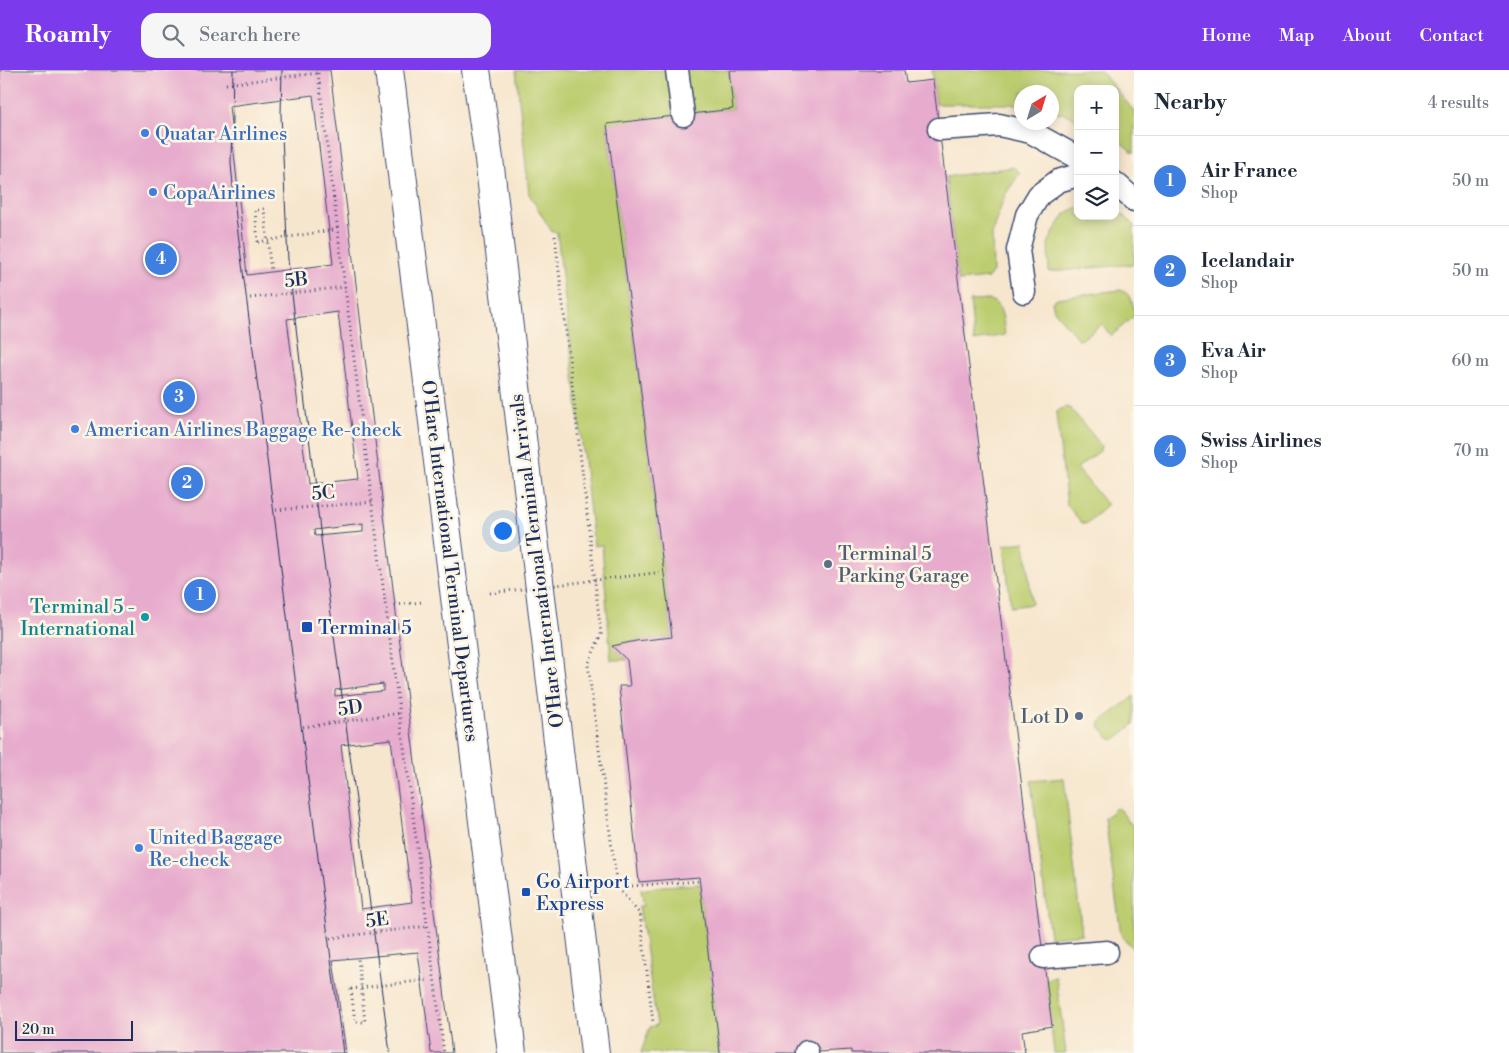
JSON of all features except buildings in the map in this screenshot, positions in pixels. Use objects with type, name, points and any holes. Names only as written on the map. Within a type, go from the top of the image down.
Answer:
[{"type":"street","name":"O'Hare International Terminal Departures","points":[[389,70],[512,1053]]},
{"type":"street","name":"O'Hare International Terminal Arrivals","points":[[476,70],[490,169],[595,1053]]},
{"type":"lane","points":[[678,70],[683,115]]},
{"type":"lane","points":[[939,129],[999,125],[1031,132],[1074,156]]},
{"type":"lane","points":[[1024,292],[1018,250],[1027,215],[1039,195],[1058,181],[1074,176]]},
{"type":"lane","points":[[1119,187],[1134,200]]},
{"type":"lane","points":[[1043,957],[1107,952]]},
{"type":"path","points":[[226,84],[318,74],[444,1053]]},
{"type":"path","points":[[271,272],[264,210],[255,210],[258,242],[333,230]]},
{"type":"path","points":[[555,236],[601,634],[588,665],[617,887],[640,914],[653,1022]]},
{"type":"path","name":"5B","points":[[250,298],[345,287]]},
{"type":"path","name":"5C","points":[[276,510],[372,502]]},
{"type":"path","points":[[482,594],[663,572]]},
{"type":"path","points":[[395,606],[424,602]]},
{"type":"path","name":"5D","points":[[303,727],[400,713]]},
{"type":"path","points":[[617,887],[700,881]]},
{"type":"path","name":"5E","points":[[330,938],[428,926]]},
{"type":"path","points":[[358,958],[365,1022],[355,1022],[351,990],[428,980]]},
{"type":"green space","points":[[516,70],[729,70],[733,109],[607,125],[672,637],[613,646],[627,660],[611,660],[602,545],[594,546],[557,232],[552,232],[529,194]]},
{"type":"green space","points":[[932,70],[1100,70],[1112,85],[1074,85],[1074,118],[1059,113],[1059,85],[1014,85],[1014,105],[936,104]]},
{"type":"green space","points":[[1119,93],[1134,111],[1134,153],[1119,141]]},
{"type":"green space","points":[[1013,167],[1020,173],[1005,195],[992,232],[993,272],[988,278],[958,281],[946,177]]},
{"type":"green space","points":[[1074,209],[1074,220],[1119,220],[1119,212],[1125,216],[1134,225],[1134,264],[1049,272],[1048,244],[1066,213]]},
{"type":"green space","points":[[1120,290],[1130,297],[1134,316],[1111,336],[1102,324],[1082,339],[1078,339],[1054,310],[1052,302],[1057,298]]},
{"type":"green space","points":[[990,300],[995,302],[1000,310],[1005,335],[974,341],[970,301]]},
{"type":"green space","points":[[1066,407],[1071,409],[1101,445],[1100,451],[1077,468],[1107,505],[1086,524],[1081,522],[1067,505],[1056,413]]},
{"type":"green space","points":[[1025,542],[1032,604],[1011,607],[1004,545]]},
{"type":"green space","points":[[1134,696],[1134,724],[1114,740],[1110,739],[1099,726],[1100,722]]},
{"type":"green space","points":[[1064,778],[1082,934],[1050,937],[1031,781]]},
{"type":"green space","points":[[1116,808],[1120,810],[1134,828],[1134,950],[1121,935],[1105,818]]},
{"type":"green space","points":[[700,884],[720,1053],[641,1053],[650,1027],[657,1025],[639,906],[644,906],[641,890],[663,886]]},
{"type":"green space","points":[[1056,977],[1066,1053],[1054,1053],[1046,979]]},
{"type":"tram line","points":[[233,70],[231,164],[236,217],[343,1053]]},
{"type":"tram line","points":[[282,70],[281,115],[288,260],[322,547],[390,1053]]},
{"type":"place","name":"Quatar Airlines","points":[[145,133]]},
{"type":"place","name":"CopaAirlines","points":[[153,192]]},
{"type":"place","name":"Swiss Airlines","points":[[161,259]]},
{"type":"place","name":"Eva Air","points":[[179,397]]},
{"type":"place","name":"American Airlines Baggage Re-check","points":[[75,429]]},
{"type":"place","name":"Icelandair","points":[[187,483]]},
{"type":"place","name":"Terminal 5 Parking Garage","points":[[828,564]]},
{"type":"place","name":"Air France","points":[[200,595]]},
{"type":"place","name":"Terminal 5 - International","points":[[145,617]]},
{"type":"place","name":"Terminal 5","points":[[307,627]]},
{"type":"place","name":"Lot D","points":[[1079,716]]},
{"type":"place","name":"United Baggage Re-check","points":[[139,848]]},
{"type":"place","name":"Go Airport Express","points":[[526,892]]}]
